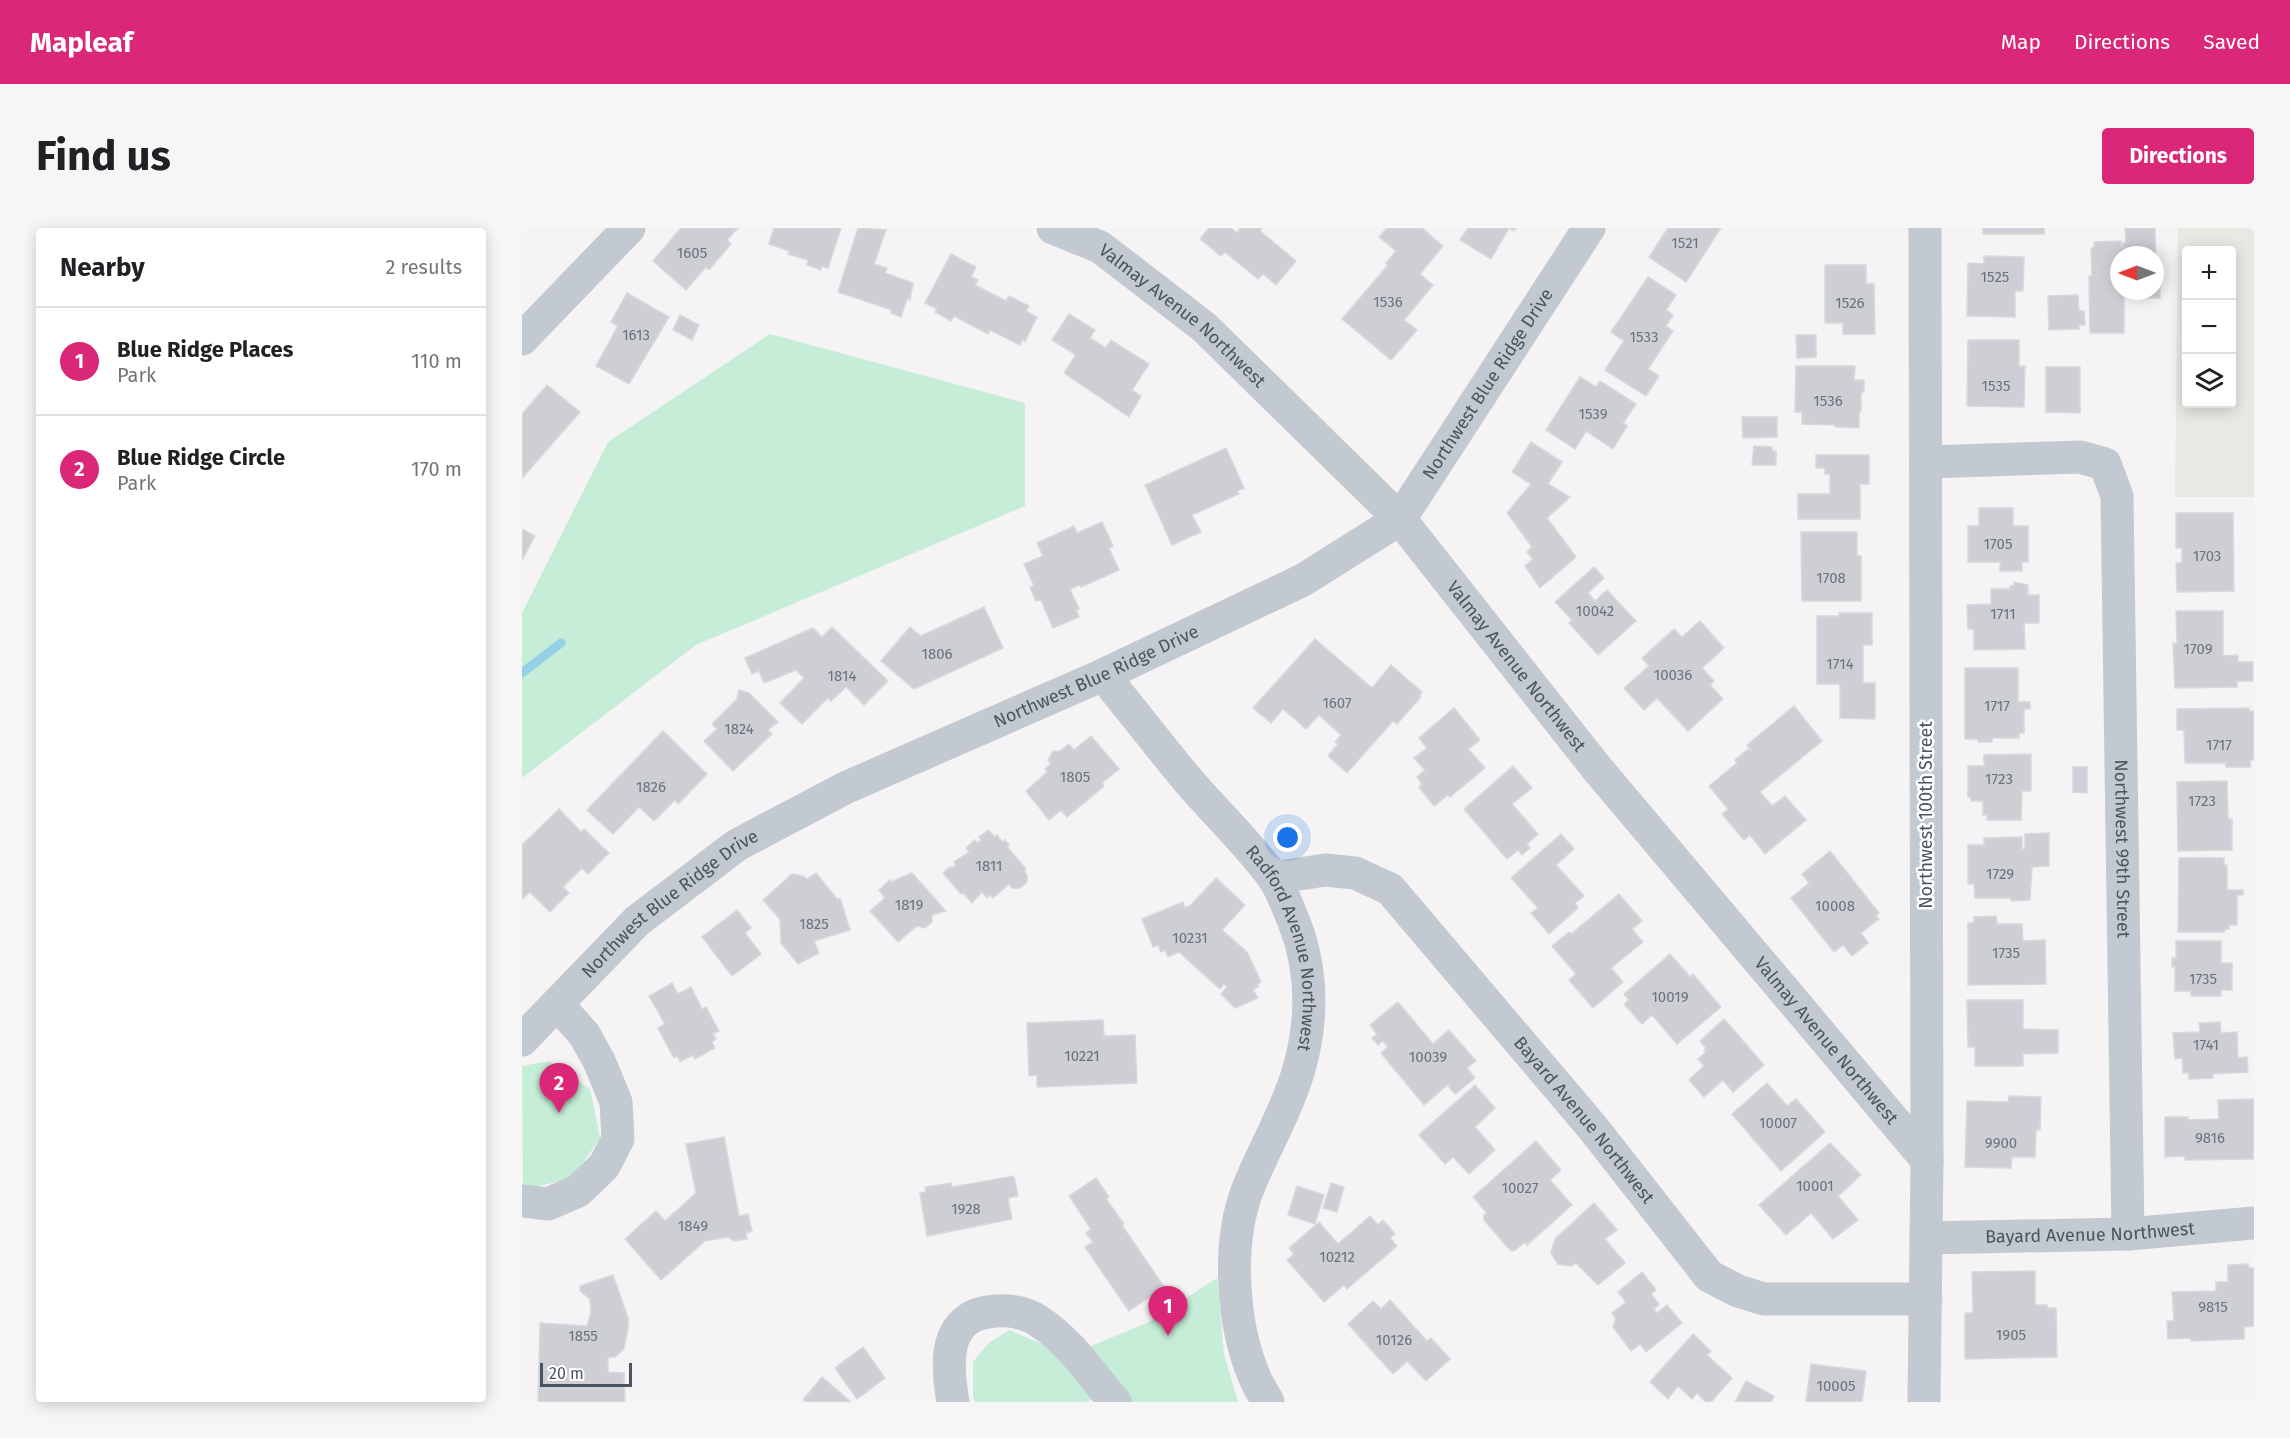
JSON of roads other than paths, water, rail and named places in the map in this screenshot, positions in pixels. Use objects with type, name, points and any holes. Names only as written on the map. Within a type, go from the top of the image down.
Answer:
[{"type":"street","points":[[522,339],[629,228]]},
{"type":"street","name":"Valmay Avenue Northwest","points":[[1053,228],[1100,247],[1204,327],[1400,519],[1595,766],[1927,1160]]},
{"type":"street","name":"Northwest Blue Ridge Drive","points":[[522,1040],[637,921],[737,845],[845,788],[1103,675],[1303,580],[1400,519],[1589,228]]},
{"type":"street","name":"Northwest 100th Street","points":[[1924,1402],[1927,1160],[1925,228]]},
{"type":"street","name":"Northwest 99th Street","points":[[1926,462],[2080,457],[2105,464],[2117,496],[2128,1234]]},
{"type":"street","name":"Radford Avenue Northwest","points":[[1103,675],[1185,776],[1274,878],[1295,924],[1307,974],[1310,1002],[1308,1031],[1302,1061],[1289,1099],[1247,1191],[1239,1219],[1235,1248],[1237,1309],[1244,1346],[1254,1378],[1268,1402]]},
{"type":"street","name":"Bayard Avenue Northwest","points":[[1274,878],[1325,870],[1355,873],[1390,889],[1593,1128],[1709,1276],[1738,1291],[1764,1299],[1926,1299]]},
{"type":"street","points":[[522,1202],[548,1204],[578,1191],[604,1166],[618,1139],[616,1102],[599,1061],[584,1034],[556,1004]]},
{"type":"street","name":"Bayard Avenue Northwest","points":[[1926,1238],[2128,1234],[2254,1223]]},
{"type":"street","points":[[953,1402],[949,1368],[955,1332],[963,1322],[974,1315],[999,1311],[1025,1314],[1051,1330],[1069,1346],[1115,1402]]},
{"type":"waterway","points":[[522,673],[561,643]]},
{"type":"place","name":"Blue Ridge Circle","points":[[559,1113]]},
{"type":"place","name":"Blue Ridge Places","points":[[1168,1336]]}]
